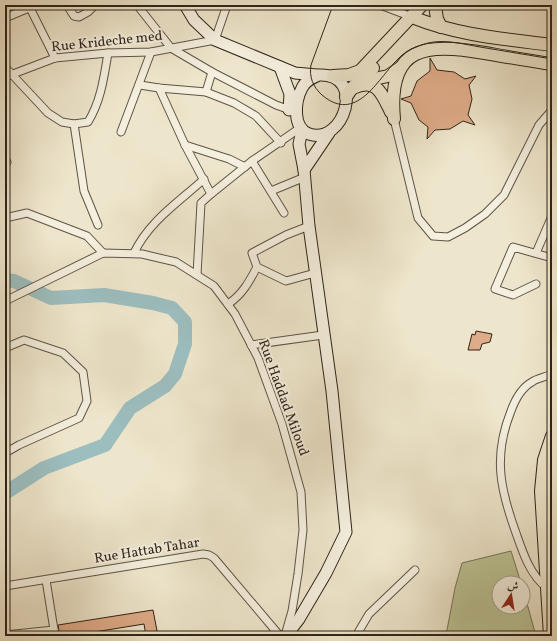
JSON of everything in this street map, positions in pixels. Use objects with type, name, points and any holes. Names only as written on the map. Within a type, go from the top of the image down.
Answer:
[{"type":"main road","points":[[186,6],[194,20],[215,40],[300,74],[333,76],[349,75],[360,70],[400,26],[412,17],[422,5]]},
{"type":"main road","points":[[434,5],[436,18],[441,27]]},
{"type":"main road","points":[[412,17],[459,32],[552,46]]},
{"type":"main road","points":[[305,173],[329,133],[341,118],[352,89],[406,30],[412,17]]},
{"type":"main road","points":[[352,89],[388,76],[400,68],[410,58],[437,48],[448,48],[552,64]]},
{"type":"main road","points":[[280,67],[294,80],[299,96]]},
{"type":"main road","points":[[280,67],[290,94],[293,111],[301,129],[299,144],[305,173],[309,226],[341,470],[346,532],[326,573],[299,619],[285,636]]},
{"type":"main road","points":[[394,119],[393,85],[400,68]]},
{"type":"main road","points":[[293,111],[305,83],[319,75]]},
{"type":"main road","points":[[333,76],[352,89]]},
{"type":"main road","points":[[352,89],[367,84],[379,90],[394,119]]},
{"type":"main road","points":[[301,129],[315,136],[329,133]]},
{"type":"main road","points":[[550,636],[550,588],[541,491],[544,460],[552,436]]},
{"type":"street","points":[[67,5],[74,16],[79,17],[88,12],[95,5]]},
{"type":"street","points":[[137,5],[171,48],[212,72],[293,111]]},
{"type":"street","points":[[215,40],[227,5]]},
{"type":"street","points":[[380,5],[412,17]]},
{"type":"street","points":[[5,18],[33,6],[55,58]]},
{"type":"street","name":"Rue Krideche med","points":[[8,76],[55,58],[108,53],[151,52],[215,40]]},
{"type":"street","points":[[121,132],[140,85],[151,52]]},
{"type":"street","points":[[5,67],[8,76],[48,113],[62,122],[74,124],[88,122],[94,112],[99,98],[108,53]]},
{"type":"street","points":[[206,92],[212,72]]},
{"type":"street","points":[[140,85],[206,92],[245,108],[267,126],[281,143]]},
{"type":"street","points":[[159,88],[185,145],[211,194]]},
{"type":"street","points":[[394,119],[418,218],[433,236],[448,237],[485,214],[504,195],[539,124],[552,110]]},
{"type":"street","points":[[74,124],[84,191],[98,225]]},
{"type":"street","points":[[197,275],[201,203],[252,161],[301,129]]},
{"type":"street","points":[[185,145],[229,159],[245,167]]},
{"type":"street","points":[[252,161],[284,213]]},
{"type":"street","points":[[271,191],[305,173]]},
{"type":"street","points":[[134,253],[146,233],[158,218],[204,179]]},
{"type":"street","points":[[5,218],[27,213],[87,236],[102,253]]},
{"type":"street","points":[[536,253],[548,234],[552,216]]},
{"type":"street","points":[[309,226],[286,235],[252,253],[257,267],[286,281],[315,273]]},
{"type":"street","points":[[536,284],[513,295],[495,289],[513,246],[552,258]]},
{"type":"street","name":"Rue Haddad Miloud","points":[[8,300],[102,253],[134,253],[176,262],[214,286],[235,314],[258,358],[282,424],[302,492],[303,530],[298,574],[292,611],[285,636]]},
{"type":"street","points":[[228,304],[236,299],[248,284],[257,267]]},
{"type":"street","points":[[251,345],[323,335]]},
{"type":"street","points":[[5,348],[24,340],[63,353],[83,372],[87,401],[79,418],[19,445],[5,454]]},
{"type":"street","points":[[550,588],[539,582],[524,557],[508,512],[499,462],[503,430],[516,398],[532,382],[552,374]]},
{"type":"street","name":"Rue Hattab Tahar","points":[[5,586],[203,554],[209,555],[214,558],[280,636]]},
{"type":"street","points":[[356,636],[369,614],[415,570]]},
{"type":"street","points":[[5,635],[54,633],[46,580]]},
{"type":"green space","points":[[511,551],[518,575],[491,575],[491,615],[530,615],[536,636],[444,636],[447,630],[455,588],[462,563]]},
{"type":"building","points":[[430,58],[437,70],[454,72],[465,79],[476,76],[469,85],[472,99],[468,115],[475,125],[463,121],[450,129],[435,130],[427,139],[428,127],[419,120],[411,103],[401,99],[411,96],[417,81],[430,71]]},
{"type":"building","points":[[476,331],[492,334],[490,342],[482,344],[480,350],[468,350],[472,334],[475,335]]},
{"type":"building","points":[[153,610],[158,636],[146,636],[144,624],[70,636],[60,636],[58,625]]},
{"type":"waterway","points":[[5,280],[14,281],[51,298],[104,295],[153,303],[172,308],[185,322],[185,344],[175,374],[165,386],[130,408],[105,445],[44,468],[5,493]]},
{"type":"tram line","points":[[333,5],[311,65],[311,78],[316,89],[334,103],[345,105],[355,102],[365,96],[389,68],[407,51],[428,43],[454,42],[552,59]]},
{"type":"tram line","points":[[552,457],[550,476],[552,529]]}]
